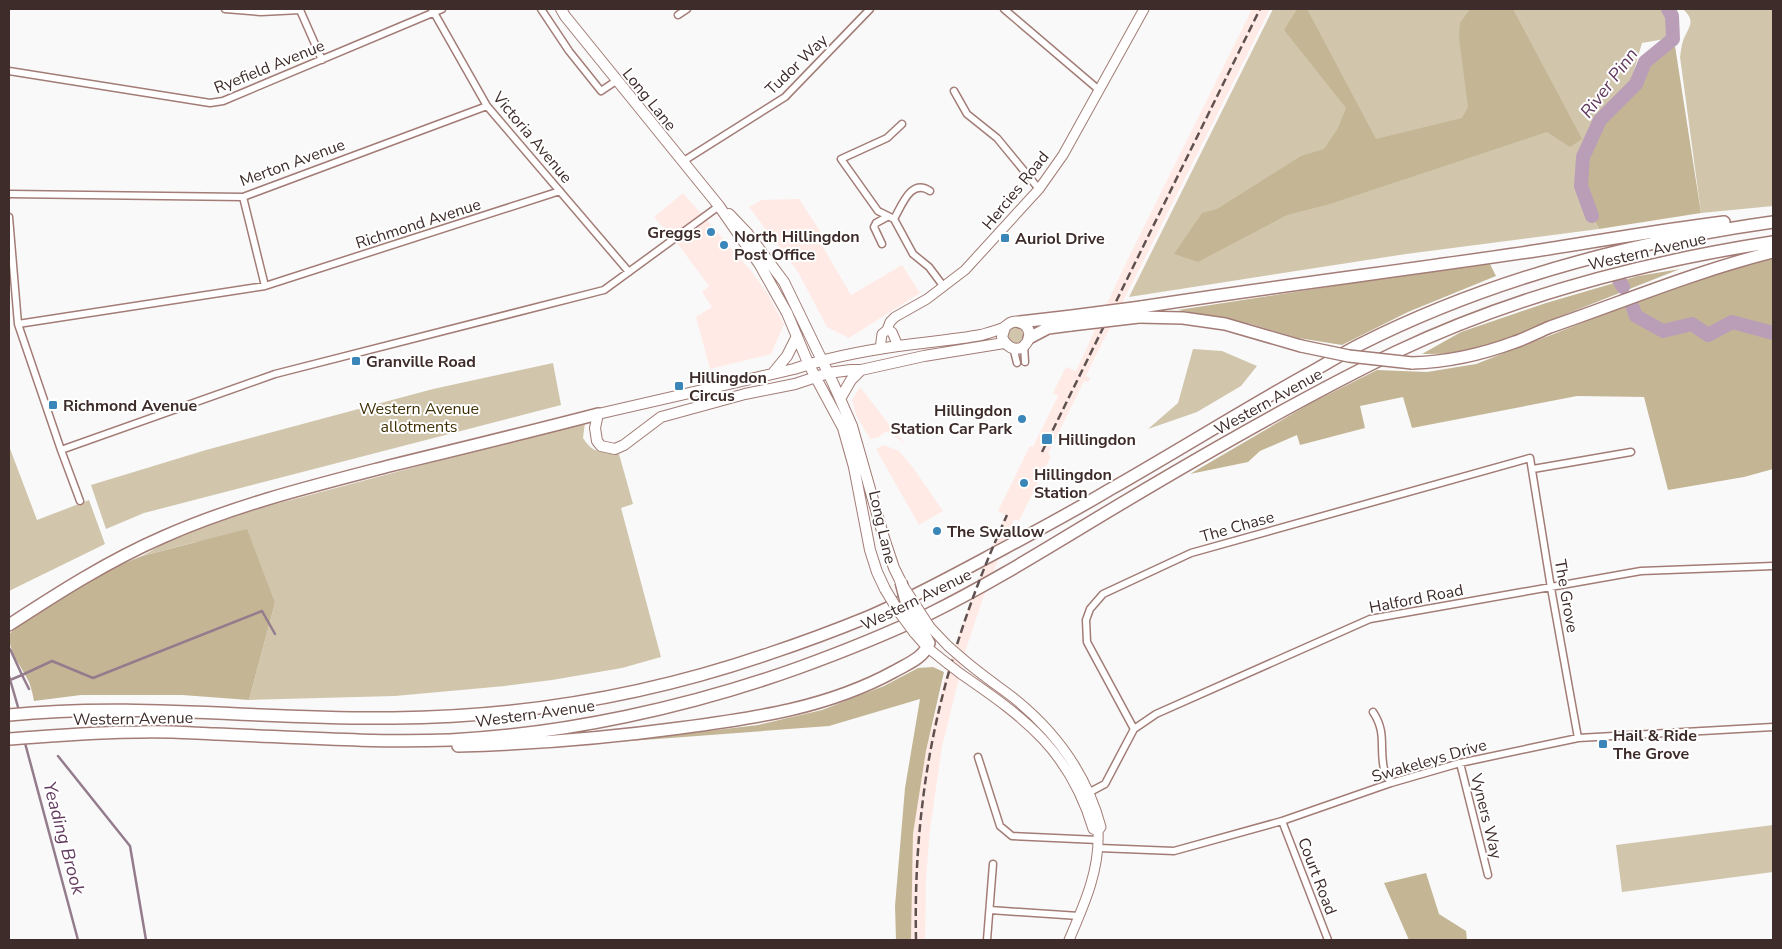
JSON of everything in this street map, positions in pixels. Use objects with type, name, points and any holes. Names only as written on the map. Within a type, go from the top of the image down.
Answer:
[{"type":"highway","points":[[1020,322],[1072,320],[1140,312],[1280,286],[1528,252],[1674,228],[1773,216]]},
{"type":"highway","name":"Western Avenue","points":[[9,715],[53,711],[188,711],[395,718],[503,713],[588,701],[682,680],[767,654],[860,620],[942,582],[1107,492],[1359,345],[1437,310],[1473,295],[1540,272],[1593,257],[1680,237],[1773,222]]},
{"type":"highway","name":"Western Avenue","points":[[9,739],[142,732],[344,740],[451,740],[504,736],[612,719],[710,695],[797,668],[880,636],[929,614],[1058,543],[1124,502],[1265,421],[1353,374],[1442,332],[1511,305],[1606,276],[1676,260],[1773,242]]},
{"type":"highway","points":[[1140,312],[1217,323],[1301,346],[1349,356],[1412,363],[1431,363],[1515,342],[1542,330],[1684,278],[1726,264],[1773,252]]},
{"type":"highway","points":[[1027,342],[1043,329],[1072,320]]},
{"type":"highway","points":[[9,625],[116,560],[204,520],[247,505],[328,482],[598,414]]},
{"type":"highway","points":[[396,740],[445,746],[552,742],[620,736],[756,718],[820,703],[866,686],[918,658],[928,648],[929,640],[907,605],[901,582]]},
{"type":"main road","name":"Long Lane","points":[[560,9],[616,81],[719,206],[760,265],[787,314],[809,365],[843,428],[854,467],[870,550],[877,572],[897,609],[922,630],[948,646],[1045,726],[1074,763],[1090,792],[1101,828],[1093,880],[1069,940]]},
{"type":"main road","name":"Hercies Road","points":[[880,349],[882,334],[887,330],[890,322],[895,317],[944,287],[965,270],[1039,190],[1063,155],[1144,9]]},
{"type":"main road","name":"Long Lane","points":[[719,206],[748,234],[784,282],[822,360],[852,426],[889,553],[901,582]]},
{"type":"main road","points":[[1005,327],[1002,338],[1008,345],[1016,349],[1027,342],[1028,328],[1020,322],[1014,322],[1005,327],[970,337],[898,346],[822,360],[809,365],[598,414],[595,428],[596,441],[601,446],[616,449],[661,417],[745,394],[795,384],[828,373],[861,370],[924,356],[1008,345]]},
{"type":"main road","points":[[887,330],[892,332],[898,346]]},
{"type":"main road","points":[[773,373],[787,356],[797,336]]},
{"type":"main road","points":[[840,399],[851,380],[861,370]]},
{"type":"main road","points":[[928,648],[944,662],[1008,707],[1053,750],[1076,784],[1099,840]]},
{"type":"street","points":[[225,9],[261,12],[300,10],[322,60]]},
{"type":"street","name":"Ryefield Avenue","points":[[9,71],[210,103],[223,101],[432,11],[442,9]]},
{"type":"street","points":[[541,9],[569,51],[601,91],[616,81]]},
{"type":"street","points":[[678,16],[687,9]]},
{"type":"street","name":"Tudor Way","points":[[682,162],[785,97],[870,9]]},
{"type":"street","points":[[1004,9],[1099,90]]},
{"type":"street","name":"Victoria Avenue","points":[[432,11],[487,106],[629,272]]},
{"type":"street","points":[[954,91],[967,114],[997,138],[1039,190]]},
{"type":"street","name":"Merton Avenue","points":[[9,194],[242,196],[487,106]]},
{"type":"street","points":[[902,124],[887,138],[840,159],[878,212],[894,219],[913,254],[929,267],[944,287]]},
{"type":"street","points":[[894,219],[908,193],[922,187],[930,191]]},
{"type":"street","name":"Richmond Avenue","points":[[18,324],[265,286],[560,192]]},
{"type":"street","points":[[242,196],[265,286]]},
{"type":"street","points":[[61,450],[276,374],[604,290],[719,206]]},
{"type":"street","points":[[9,217],[18,324],[80,501]]},
{"type":"street","points":[[882,244],[874,227],[887,217]]},
{"type":"street","points":[[1008,345],[1021,362],[1027,342]]},
{"type":"street","points":[[1532,469],[1631,452]]},
{"type":"street","name":"The Grove","points":[[1530,458],[1578,738]]},
{"type":"street","name":"The Chase","points":[[1134,729],[1087,642],[1086,620],[1090,610],[1103,594],[1191,553],[1530,458]]},
{"type":"street","name":"Halford Road","points":[[1090,792],[1100,787],[1108,779],[1134,729],[1156,714],[1370,619],[1641,571],[1773,566]]},
{"type":"street","points":[[1372,712],[1380,722],[1384,770],[1390,783]]},
{"type":"street","name":"Swakeleys Drive","points":[[978,757],[1000,826],[1012,836],[1099,840],[1174,851],[1282,821],[1390,783],[1460,763],[1578,738],[1773,726]]},
{"type":"street","name":"Vyners Way","points":[[1460,763],[1488,875]]},
{"type":"street","name":"Court Road","points":[[1282,821],[1328,940]]},
{"type":"street","points":[[987,940],[993,864]]},
{"type":"street","points":[[990,910],[1079,916]]},
{"type":"shaded area","points":[[1252,9],[1270,9],[1094,359],[1086,376],[1090,378],[1088,382],[1084,381],[1048,454],[1051,456],[1019,521],[1014,519],[983,598],[966,649],[942,747],[930,829],[926,878],[925,940],[911,940],[913,834],[926,751],[945,677],[957,641],[1005,515],[998,511],[1030,446],[1033,447],[1058,396],[1053,393],[1066,367],[1076,371],[1124,267]]},
{"type":"shaded area","points":[[1297,9],[1307,9],[1376,139],[1462,118],[1468,107],[1459,38],[1460,23],[1470,9],[1513,9],[1582,139],[1570,147],[1547,132],[1330,204],[1287,215],[1198,262],[1174,254],[1202,213],[1217,209],[1301,156],[1324,149],[1338,128],[1346,108],[1284,30]]},
{"type":"shaded area","points":[[1675,46],[1701,213],[1599,229],[1588,208],[1584,184],[1598,129],[1619,101],[1632,77]]},
{"type":"shaded area","points":[[683,193],[752,272],[767,293],[784,324],[771,354],[710,369],[696,317],[712,307],[702,292],[709,286],[680,247],[654,217]]},
{"type":"shaded area","points":[[799,199],[822,234],[817,237],[851,295],[902,265],[920,293],[849,338],[827,327],[798,272],[749,207],[762,200]]},
{"type":"shaded area","points":[[1773,259],[1773,469],[1744,477],[1668,490],[1644,397],[1577,396],[1412,428],[1403,397],[1360,406],[1365,428],[1300,445],[1297,435],[1260,451],[1248,462],[1190,474],[1311,403],[1377,370],[1427,372],[1476,364],[1672,288],[1722,272]]},
{"type":"shaded area","points":[[1490,264],[1496,276],[1408,312],[1342,345],[1298,338],[1251,324],[1178,310],[1360,282]]},
{"type":"shaded area","points":[[1680,269],[1516,335],[1460,351],[1422,354],[1461,332],[1546,303],[1638,276]]},
{"type":"shaded area","points":[[860,387],[905,443],[886,431],[879,437],[870,439],[856,415],[852,400]]},
{"type":"shaded area","points":[[883,445],[899,451],[943,511],[919,525],[876,449]]},
{"type":"shaded area","points":[[247,529],[275,603],[249,700],[182,695],[81,695],[34,701],[29,682],[11,648],[9,634],[34,613],[95,575],[142,556]]},
{"type":"shaded area","points":[[933,667],[944,672],[926,751],[913,834],[911,940],[896,940],[895,906],[905,788],[920,699],[829,726],[617,742],[758,725],[822,710],[884,686],[918,668]]},
{"type":"shaded area","points":[[1426,873],[1439,914],[1466,931],[1467,940],[1409,940],[1384,883]]},
{"type":"green space","points":[[1273,9],[1670,9],[1670,38],[1642,43],[1632,77],[1619,101],[1588,208],[1599,229],[1406,254],[1129,297]]},
{"type":"green space","points":[[1683,9],[1773,9],[1773,206],[1701,213],[1680,57],[1682,43],[1690,25],[1690,18]]},
{"type":"green space","points":[[1016,327],[1024,335],[1016,343],[1008,335]]},
{"type":"green space","points":[[1193,349],[1222,351],[1257,366],[1241,386],[1197,412],[1148,429],[1178,403]]},
{"type":"green space","name":"Western Avenue allotments","points":[[553,363],[561,405],[144,513],[106,529],[91,485],[206,450],[433,389]]},
{"type":"green space","points":[[585,422],[583,438],[594,450],[619,454],[633,504],[621,508],[661,657],[622,668],[505,686],[395,696],[249,700],[275,603],[196,542],[142,556],[183,533],[249,511]]},
{"type":"green space","points":[[9,446],[37,520],[89,500],[105,544],[9,591]]},
{"type":"green space","points":[[1773,825],[1773,872],[1622,892],[1616,845]]},
{"type":"waterway","name":"River Pinn","points":[[1592,216],[1581,186],[1583,157],[1600,120],[1636,84],[1645,62],[1673,39],[1672,16],[1668,9]]},
{"type":"waterway","name":"River Pinn","points":[[1619,280],[1623,287]]},
{"type":"waterway","name":"River Pinn","points":[[1630,300],[1636,316],[1663,331],[1692,324],[1708,335],[1732,322],[1773,333]]},
{"type":"waterway","points":[[9,648],[22,675],[52,661],[93,678],[262,611],[275,634]]},
{"type":"waterway","points":[[10,680],[22,675],[29,689]]},
{"type":"waterway","name":"Yeading Brook","points":[[9,676],[18,707]]},
{"type":"waterway","name":"Yeading Brook","points":[[25,743],[78,940]]},
{"type":"waterway","points":[[58,756],[130,846],[146,940]]},
{"type":"railway","points":[[1042,452],[1260,9]]},
{"type":"railway","points":[[916,940],[919,834],[928,762],[935,726],[954,654],[978,584],[1007,515]]},
{"type":"place","name":"Greggs","points":[[711,232]]},
{"type":"place","name":"Auriol Drive","points":[[1005,238]]},
{"type":"place","name":"North Hillingdon Post Office","points":[[724,245]]},
{"type":"place","name":"Granville Road","points":[[356,361]]},
{"type":"place","name":"Hillingdon Circus","points":[[679,386]]},
{"type":"place","name":"Richmond Avenue","points":[[53,405]]},
{"type":"place","name":"Hillingdon Station Car Park","points":[[1022,419]]},
{"type":"place","name":"Hillingdon","points":[[1047,439]]},
{"type":"place","name":"Hillingdon Station","points":[[1024,483]]},
{"type":"place","name":"The Swallow","points":[[937,531]]},
{"type":"place","name":"Hail & Ride The Grove","points":[[1603,744]]}]
